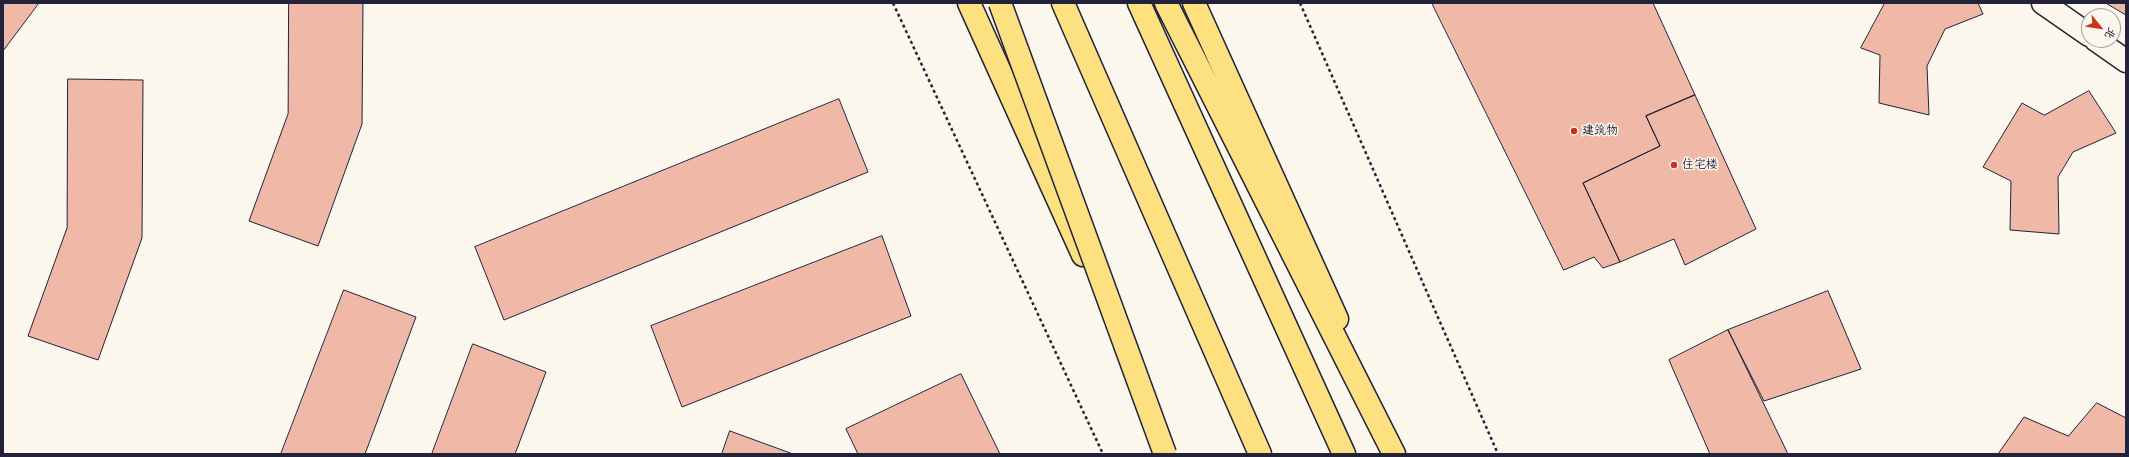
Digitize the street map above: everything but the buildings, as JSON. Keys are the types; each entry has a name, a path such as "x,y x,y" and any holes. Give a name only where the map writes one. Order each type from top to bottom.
{"main road":[{"path":"969,3 1172,454"},
{"path":"1000,3 1165,454"},
{"path":"1063,3 1260,454"},
{"path":"1139,3 1344,454"},
{"path":"1166,3 1396,454"},
{"path":"1194,3 1396,454"}],"street":[{"path":"2043,3 2081,29"},
{"path":"2107,48 2126,61"}],"path":[{"path":"893,3 1103,454"},
{"path":"1300,3 1498,454"}],"place":[{"name":"建筑物","path":"1574,131"},
{"name":"住宅楼","path":"1674,165"}]}
